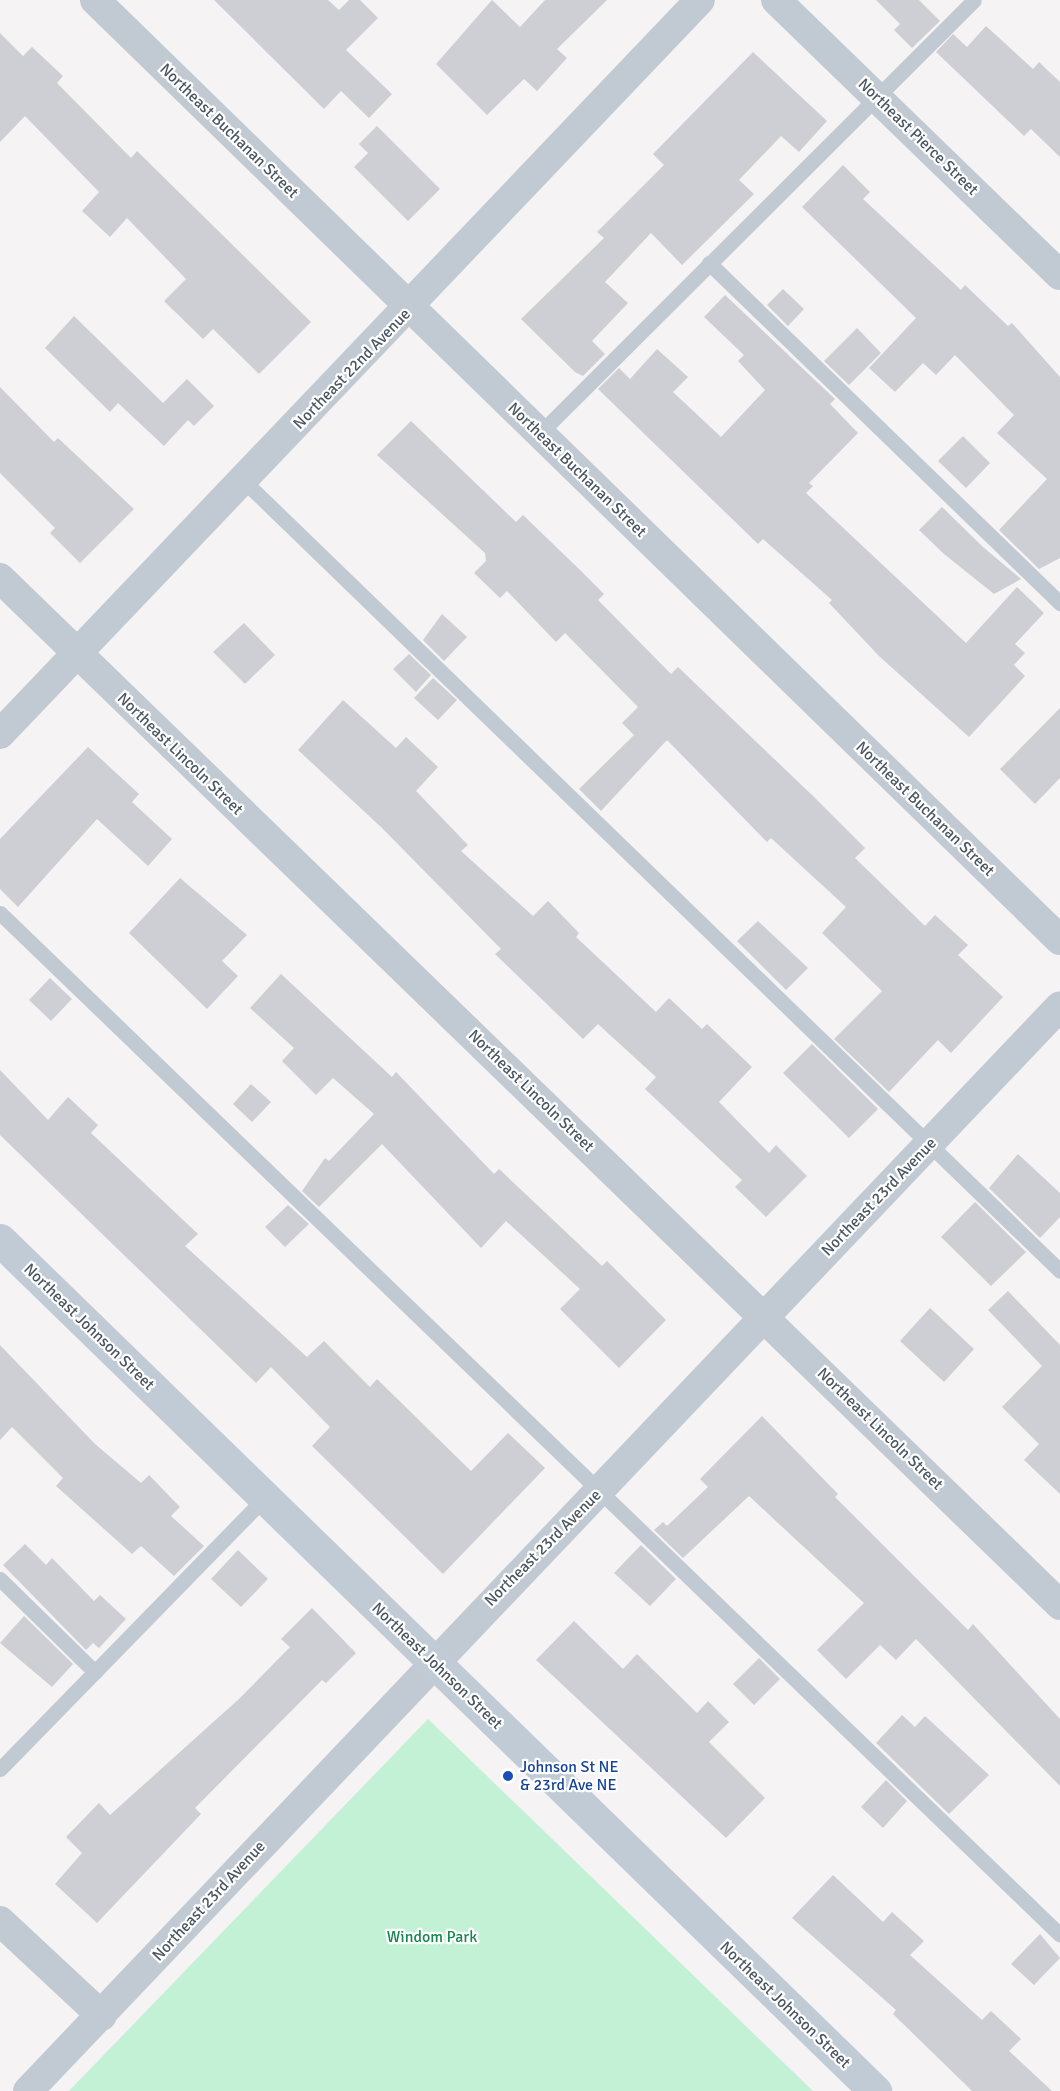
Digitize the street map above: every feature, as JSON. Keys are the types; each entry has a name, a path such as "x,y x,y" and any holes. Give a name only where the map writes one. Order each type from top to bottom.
{"main road":[{"name":"Northeast Johnson Street","path":"0,1240 874,2091"}],"street":[{"name":"Northeast Buchanan Street","path":"95,0 1060,940"},
{"name":"Northeast 22nd Avenue","path":"0,734 243,480 413,308 700,0"},
{"name":"Northeast Pierce Street","path":"776,0 1060,275"},
{"name":"Northeast Lincoln Street","path":"0,578 766,1316 1060,1605"},
{"name":"Northeast 23rd Avenue","path":"28,2091 102,2016 431,1661 603,1489 1060,1006"},
{"path":"0,1921 102,2016"}],"lane":[{"path":"539,434 709,263 878,99 974,0"},
{"path":"709,263 1060,603"},
{"path":"243,480 1060,1271"},
{"path":"0,913 603,1489 1060,1935"},
{"path":"0,1769 264,1498"},
{"path":"0,1579 95,1672"}],"green space":[{"name":"Windom Park","path":"428,1719 813,2091 69,2091"}],"building":[{"path":"214,0 328,0 339,10 349,0 360,0 378,18 346,50 392,94 369,118 341,91 324,109"},
{"path":"492,0 520,27 545,0 607,0 557,49 567,58 537,91 524,79 487,115 436,64"},
{"path":"876,0 919,0 940,21 912,48 894,30 900,24"},
{"path":"986,26 1033,69 1039,62 1060,82 1060,157 1031,129 1024,136 936,52 953,34 967,47"},
{"path":"0,33 23,56 32,47 63,76 57,83 131,158 137,151 311,322 259,374 213,329 203,339 164,301 186,279 127,218 110,237 82,211 99,192 25,116 0,142"},
{"path":"753,52 827,121 799,152 781,136 739,180 754,194 682,265 651,233 605,282 628,303 592,341 605,354 583,376 575,372 521,319 604,238 597,232 664,165 653,154"},
{"path":"377,126 440,189 408,221 354,167 368,153 359,144"},
{"path":"843,165 870,192 863,199 961,290 965,285 1008,326 1012,323 1060,377 1060,558 1039,569 999,530 1047,479 997,433 1014,415 955,355 936,375 923,363 895,392 869,368 916,318 802,207"},
{"path":"783,289 804,309 788,326 767,305"},
{"path":"725,295 835,399 830,404 858,433 809,483 813,486 806,493 966,643 1017,587 1044,613 1015,644 1025,653 1014,665 1025,676 969,737 879,656 829,603 832,600 763,539 758,544 598,389 619,368 630,379 657,349 688,377 673,392 721,437 765,390 738,361 744,355 704,317"},
{"path":"74,316 163,403 187,379 214,406 194,426 188,420 164,446 118,403 110,412 45,348"},
{"path":"857,328 881,353 849,385 824,361"},
{"path":"0,387 54,442 58,438 134,509 80,563 50,533 55,528 0,473"},
{"path":"411,421 516,522 523,515 604,594 598,600 671,674 678,667 813,796 865,848 855,858 925,926 935,915 968,945 958,955 1003,997 951,1053 938,1040 889,1092 834,1039 882,991 822,933 846,907 771,838 767,842 667,740 601,811 579,789 634,735 622,723 638,707 565,633 556,642 507,591 500,598 474,573 486,561 485,553 377,455"},
{"path":"963,436 990,463 966,488 938,461"},
{"path":"942,507 983,547 1021,579 994,594 944,554 919,530"},
{"path":"442,614 467,637 444,661 423,640"},
{"path":"244,623 275,655 245,684 213,652"},
{"path":"409,654 431,675 416,692 393,669"},
{"path":"433,678 457,700 438,720 414,698"},
{"path":"343,700 396,748 406,737 438,767 416,791 468,845 461,851 533,916 548,901 579,933 576,937 656,1012 669,998 702,1029 707,1024 752,1067 719,1102 769,1153 776,1145 807,1176 766,1217 735,1187 742,1180 645,1089 656,1077 598,1024 583,1039 495,954 501,949 382,828 298,750"},
{"path":"1060,708 1060,778 1035,804 1000,769"},
{"path":"88,747 139,794 132,802 172,839 148,866 97,819 18,907 0,889 0,839"},
{"path":"180,878 247,935 222,961 238,976 207,1009 129,933"},
{"path":"758,921 808,968 786,990 737,941"},
{"path":"281,974 392,1077 396,1072 494,1174 499,1169 602,1266 607,1261 666,1320 619,1368 560,1309 580,1289 506,1221 481,1248 382,1144 319,1207 302,1191 325,1158 329,1161 374,1114 333,1078 316,1095 282,1061 294,1048 250,1008"},
{"path":"50,978 72,999 51,1021 29,1000"},
{"path":"812,1044 878,1109 849,1138 783,1073"},
{"path":"0,1070 48,1120 68,1097 98,1125 91,1133 198,1234 185,1246 307,1357 324,1341 370,1387 377,1379 471,1471 508,1433 545,1468 443,1574 312,1446 330,1427 271,1367 256,1383 0,1135"},
{"path":"251,1084 271,1102 252,1122 233,1104"},
{"path":"1018,1154 1060,1193 1060,1217 1040,1238 989,1188"},
{"path":"975,1202 1026,1252 991,1286 941,1237"},
{"path":"288,1205 309,1224 285,1247 265,1227"},
{"path":"1008,1291 1060,1345 1060,1494 1024,1460 1039,1444 1002,1407 1042,1366 988,1310"},
{"path":"930,1308 974,1349 944,1382 900,1341"},
{"path":"0,1345 95,1444 141,1483 149,1475 180,1507 171,1516 204,1546 174,1576 141,1546 132,1554 56,1486 63,1478 12,1427 0,1440"},
{"path":"762,1416 838,1494 835,1497 968,1630 973,1624 1060,1719 1060,1786 916,1639 896,1660 880,1645 846,1679 817,1650 864,1603 749,1496 683,1558 654,1530 663,1522 667,1526 708,1487 700,1479"},
{"path":"25,1544 46,1565 52,1558 94,1601 100,1595 126,1619 99,1648 93,1643 86,1650 3,1565"},
{"path":"641,1545 676,1579 650,1606 614,1573"},
{"path":"238,1550 268,1579 241,1607 211,1579"},
{"path":"312,1608 356,1653 326,1683 322,1680 195,1808 201,1814 97,1923 55,1884 82,1853 66,1837 99,1803 110,1815 240,1698 290,1647 281,1639"},
{"path":"24,1616 73,1664 52,1687 0,1643"},
{"path":"574,1621 623,1669 637,1654 697,1713 708,1701 729,1722 709,1742 765,1798 726,1838 536,1660"},
{"path":"759,1658 780,1679 754,1705 733,1684"},
{"path":"902,1715 915,1727 925,1716 989,1775 949,1814 876,1743"},
{"path":"886,1780 907,1801 883,1828 861,1807"},
{"path":"833,1875 883,1922 892,1912 924,1941 910,1955 982,2020 991,2011 1021,2039 1009,2051 1052,2091 972,2091 893,2014 896,2010 792,1918"},
{"path":"1040,1934 1060,1958 1034,1985 1011,1964"}],"place":[{"name":"Johnson St NE & 23rd Ave NE","path":"508,1776"}]}
